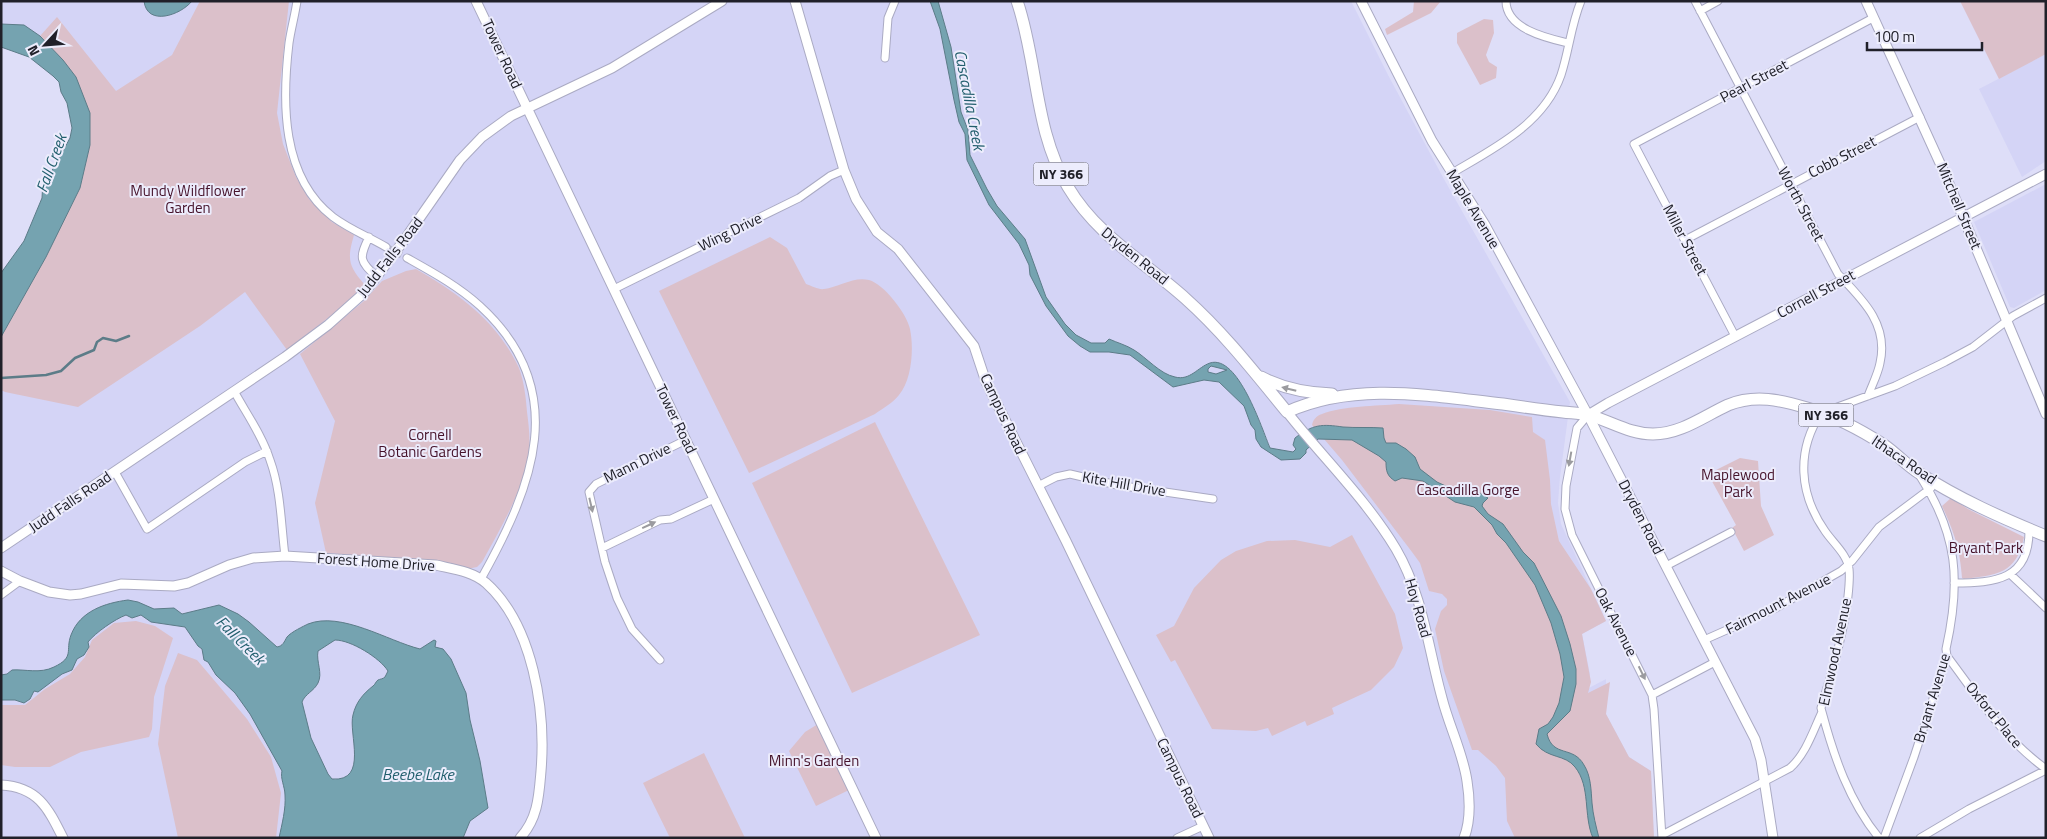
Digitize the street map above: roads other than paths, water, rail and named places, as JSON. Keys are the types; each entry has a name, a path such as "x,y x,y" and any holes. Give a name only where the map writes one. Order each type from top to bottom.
{"main road":[{"name":"Dryden Road","path":"1017,1 1031,54 1049,147 1068,187 1080,206 1109,238 1187,299 1230,343 1287,412 1313,403 1354,395"},
{"name":"Dryden Road","path":"1257,375 1282,387 1299,391 1354,395 1406,393 1588,415"},
{"name":"Ithaca Road","path":"1588,415 1630,432 1653,434 1677,430 1729,405 1750,399 1778,399 1821,413 1849,425 1884,445 1933,486 2046,536"}],"street":[{"path":"297,1 289,44 286,93 286,114 292,151 305,186 318,203 342,224 386,247"},
{"name":"Tower Road","path":"476,1 876,838"},
{"name":"Judd Falls Road","path":"1,548 234,391 328,325 365,292 469,150 496,126 527,108 612,68 722,1"},
{"name":"Campus Road","path":"795,1 844,170 856,199 874,228 898,249 972,343 986,382 1209,838"},
{"path":"885,58 888,18 895,1"},
{"name":"Maple Avenue","path":"1361,1 1420,118 1485,225 1588,415"},
{"path":"1506,1 1509,13 1518,24 1538,35 1568,43"},
{"path":"1452,173 1519,131 1542,108 1553,93 1560,75 1580,1"},
{"name":"Worth Street","path":"1695,1 1837,272 1860,296 1872,312 1882,338 1880,364 1868,396"},
{"path":"1700,10 1718,1"},
{"name":"Mitchell Street","path":"1866,1 1920,117 2046,414"},
{"name":"Pearl Street","path":"1634,144 1873,18"},
{"name":"Cobb Street","path":"1685,240 1920,117"},
{"name":"Miller Street","path":"1634,144 1735,336"},
{"name":"Wing Drive","path":"614,289 799,198 830,176 844,170"},
{"name":"Cornell Street","path":"1588,415 2046,174"},
{"path":"369,237 362,251 362,261 377,277"},
{"path":"407,258 460,290 480,306 498,325 518,353 532,393 536,419 535,443 527,478 509,524 481,579"},
{"path":"1848,565 1818,520 1808,500 1804,484 1805,451 1821,413 1894,386 1946,362 1973,347 2006,321 2046,298"},
{"path":"234,391 266,450 275,475 285,556"},
{"name":"Hoy Road","path":"1287,412 1382,526 1411,579 1420,607 1441,695 1465,769 1469,807 1464,838"},
{"name":"Dryden Road","path":"1588,415 1755,739 1761,760 1773,838"},
{"name":"Oak Avenue","path":"1588,415 1578,424 1575,435 1565,492 1567,519 1572,535 1652,695 1662,837"},
{"name":"Mann Drive","path":"660,660 632,629 610,580 589,492 596,484 686,440"},
{"path":"115,472 147,529 245,462 266,450"},
{"name":"Kite Hill Drive","path":"1038,486 1056,477 1070,474 1117,484 1213,499"},
{"name":"Fairmount Avenue","path":"1704,640 1774,609 1811,589 1848,565 1879,527 1933,486"},
{"name":"Bryant Avenue","path":"1884,838 1914,757 1947,656 1954,583 1951,542 1933,486"},
{"path":"602,548 660,520 671,519 714,499"},
{"path":"1954,583 1989,582 2010,574 2025,557 2029,542 2029,529"},
{"path":"1666,566 1731,532"},
{"name":"Forest Home Drive","path":"1,571 20,582 49,592 70,595 121,584 174,586 188,583 229,564 253,558 285,556 436,565 457,569 481,579 510,611 522,639 539,700 542,754 539,796 531,823 520,838"},
{"name":"Elmwood Avenue","path":"1662,837 1790,768 1798,760 1822,712 1821,708 1838,650 1846,612 1850,577 1848,565"},
{"path":"2010,574 2046,608"},
{"path":"1,595 20,582"},
{"name":"Oxford Place","path":"1947,656 2001,729 2019,748 2046,769"},
{"path":"1652,695 1715,662"},
{"path":"1822,712 1830,745 1839,768 1860,812 1879,838"},
{"path":"1920,838 1969,809 2046,769"},
{"path":"1,785 22,789 39,800 51,815 63,838"},
{"path":"1177,838 1203,826"}],"water":[{"path":"144,1 192,1 180,11 165,16 158,16 151,14 146,9"},
{"path":"930,1 938,1 951,47 961,112 968,130 970,155 997,206 1025,239 1046,297 1065,324 1076,335 1091,343 1105,343 1109,339 1125,345 1139,353 1164,373 1180,378 1190,375 1210,363 1220,363 1230,370 1248,395 1270,448 1293,452 1296,449 1293,445 1295,438 1307,430 1318,426 1383,428 1386,443 1396,443 1406,449 1415,457 1420,469 1437,482 1461,493 1475,490 1488,498 1482,506 1488,514 1503,524 1523,552 1534,563 1561,616 1576,669 1576,684 1570,711 1547,734 1554,746 1574,755 1586,769 1599,838 1593,838 1588,820 1583,783 1575,767 1566,760 1546,752 1536,744 1539,729 1548,724 1559,703 1564,677 1560,654 1551,623 1535,585 1492,525 1474,507 1455,502 1423,481 1402,478 1395,481 1387,473 1386,462 1352,440 1318,439 1306,450 1306,453 1300,459 1281,460 1261,447 1256,439 1255,430 1251,425 1244,406 1219,382 1204,380 1173,387 1130,355 1090,352 1068,336 1046,306 1030,275 1029,265 1019,244 989,205 967,160 965,134 959,122 940,29","holes":["1211,366 1227,370 1216,374 1208,372"]},
{"path":"1,24 24,25 40,36 76,77 90,113 90,145 80,188 46,257 1,337 1,273 24,241 42,198 43,180 50,174 70,138 72,128 67,103 61,92 59,82 29,57 1,47"},
{"name":"Beebe Lake","path":"128,600 154,609 174,608 182,614 219,605 238,614 277,647 282,645 294,631 308,624 321,621 350,624 420,649 434,640 436,641 435,647 443,649 451,659 466,693 488,808 470,821 463,838 279,838 284,816 285,800 282,771 250,714 235,693 216,675 208,662 204,660 202,649 185,627 151,622 141,615 132,618 126,615 100,631 88,642 89,647 84,655 77,659 72,670 62,674 38,692 34,691 30,699 24,703 15,700 1,700 1,675 7,674 12,670 33,671 49,669 61,663 67,657 71,635 80,620 102,606","holes":["335,640 357,646 379,661 388,671 385,677 377,681 363,695 354,710 352,723 354,765 350,773 343,778 332,779 311,738 302,702 318,683 320,671 318,651"]}],"waterway":[{"path":"1,378 46,375 61,371 75,358 94,350 97,342 103,338 116,341 129,336"}],"tunnel":[{"path":"386,247 407,258"}],"water label":[{"name":"Cascadilla Creek","path":"970,100"},
{"name":"Fall Creek","path":"51,163"},
{"name":"Fall Creek","path":"241,640"}],"park label":[{"name":"Mundy Wildflower Garden","path":"188,200"},
{"name":"Cornell Botanic Gardens","path":"430,444"},
{"name":"Maplewood Park","path":"1738,484"},
{"name":"Cascadilla Gorge","path":"1468,490"},
{"name":"Bryant Park","path":"1986,548"},
{"name":"Minn's Garden","path":"814,761"}]}
